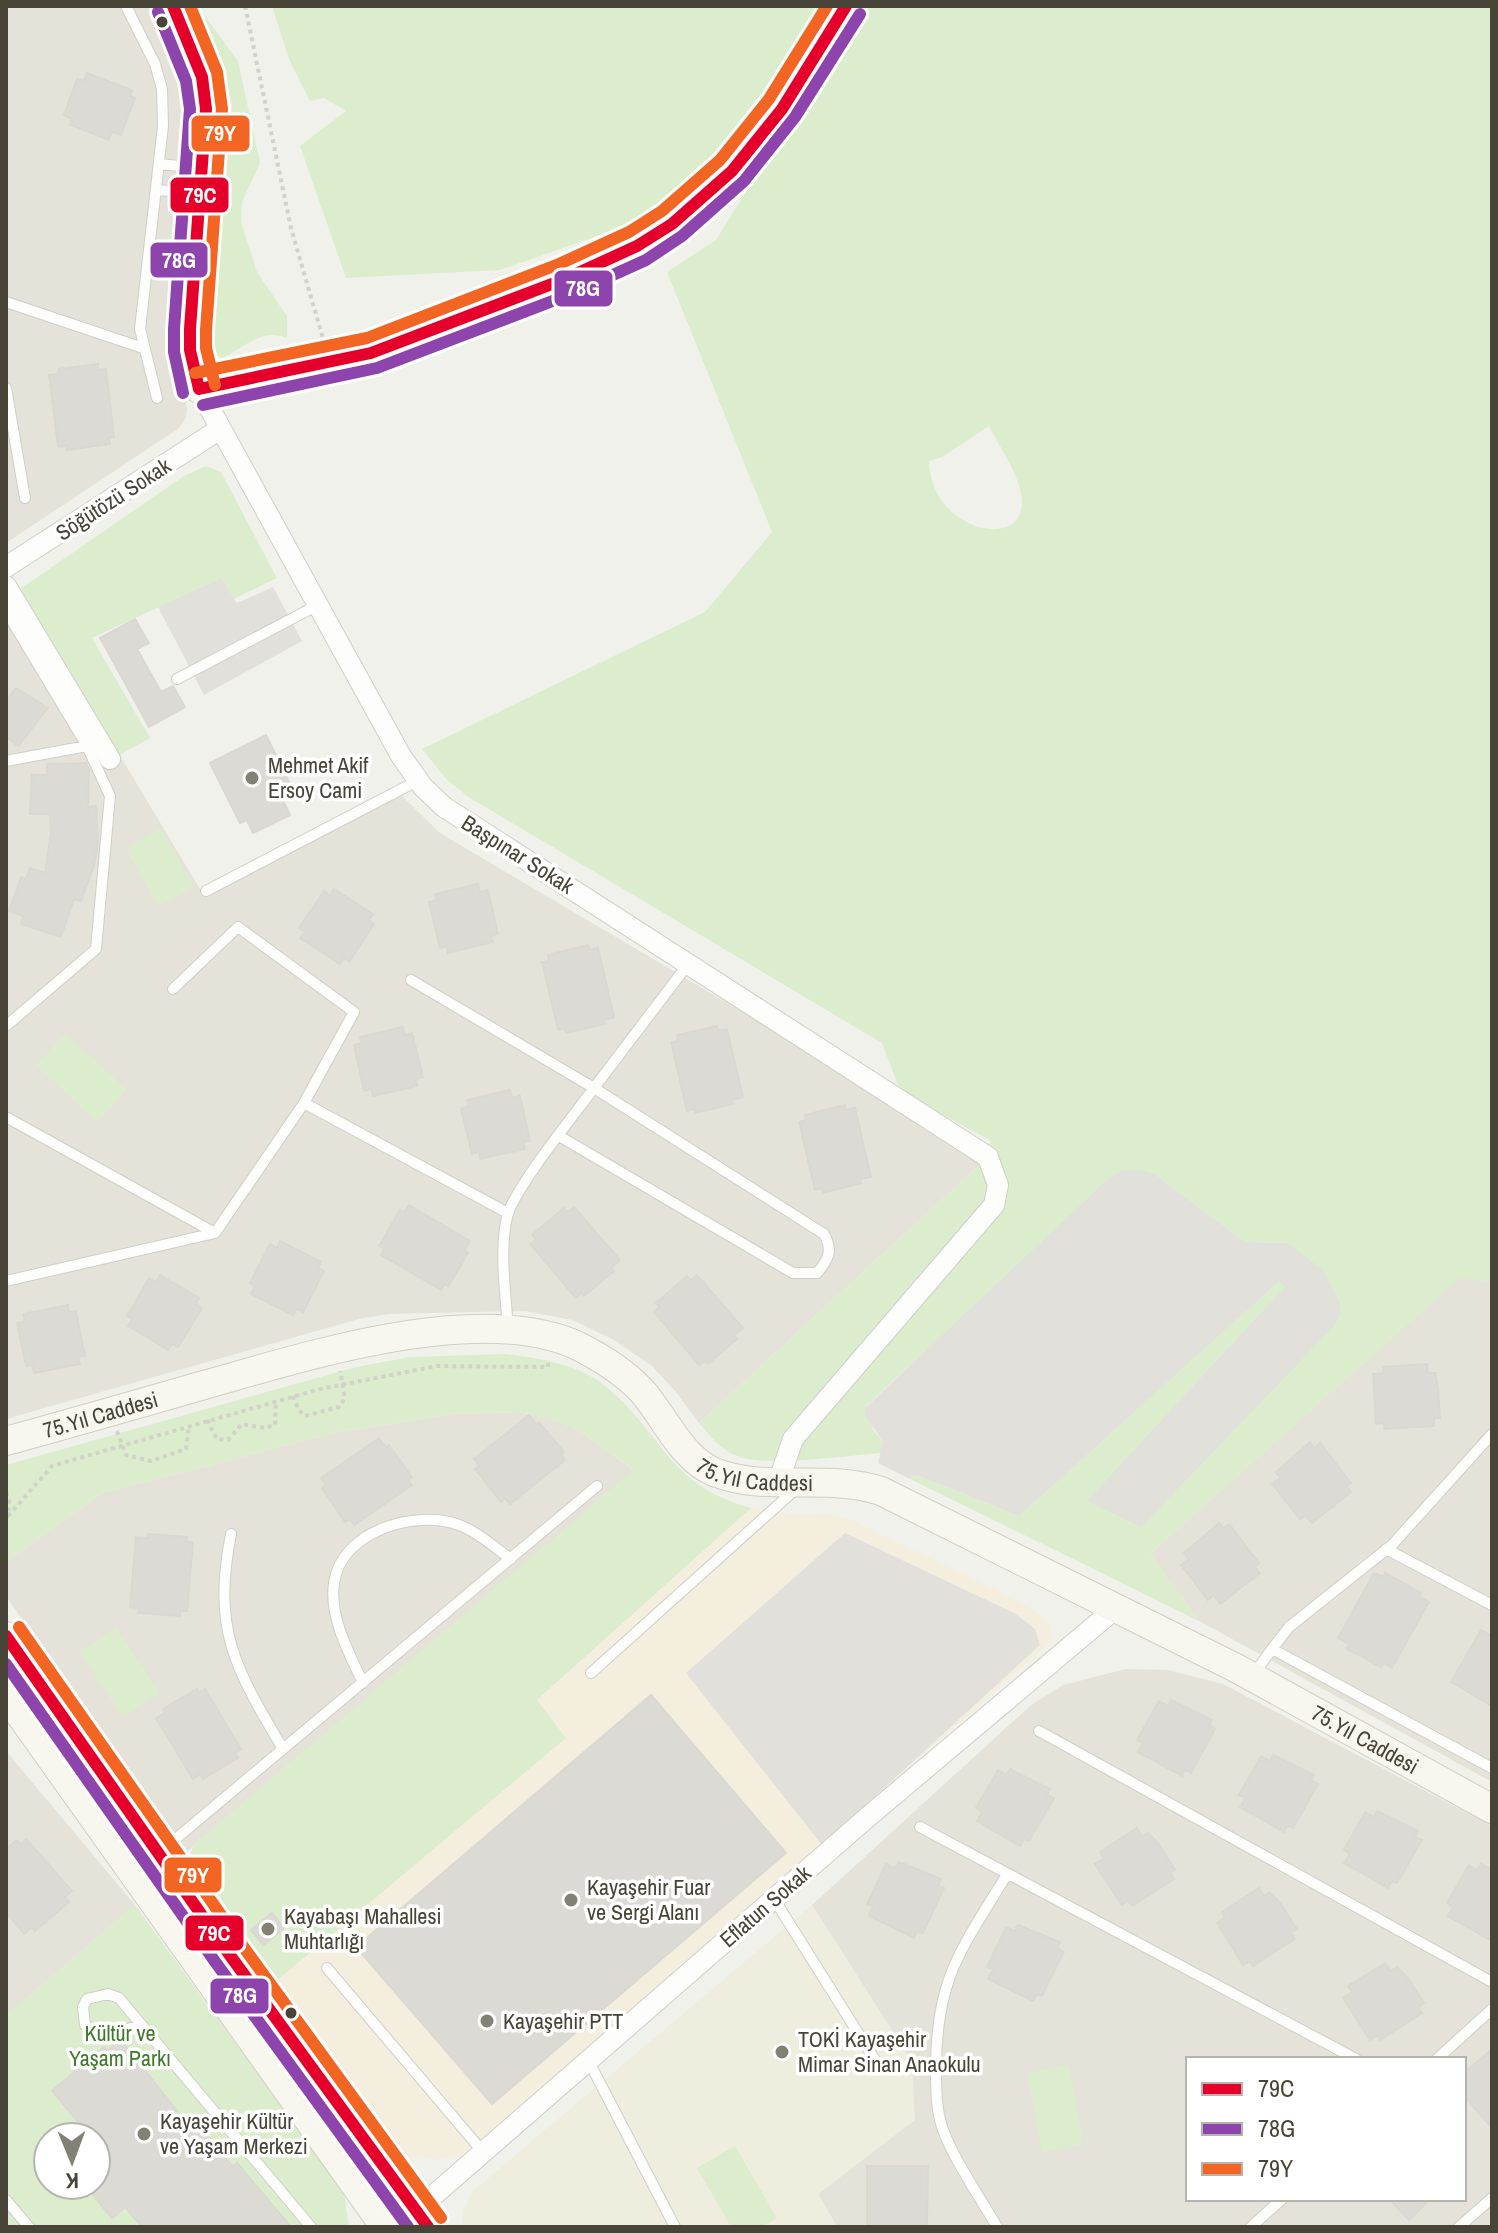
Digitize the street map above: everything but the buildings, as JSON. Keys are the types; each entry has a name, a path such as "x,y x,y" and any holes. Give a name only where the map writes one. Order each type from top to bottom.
{"street":[{"name":"Başpınar Sokak","path":"173,6 202,77 206,109 190,329 190,350 199,389 316,606 419,780 444,807 988,1157 998,1185 994,1205 793,1439 791,1482"},
{"path":"199,389 241,377 330,364 372,352 582,272 638,245 707,196 761,138 802,81 846,6"},
{"name":"Söğütözü Sokak","path":"6,567 220,429"},
{"path":"6,586 110,759"},
{"name":"75.Yıl Caddesi","path":"6,1441 334,1349 408,1336 508,1332 551,1337 580,1348 619,1371 641,1390 682,1445 703,1465 750,1481 856,1483 881,1491 1252,1677 1492,1809"},
{"name":"Eflatun Sokak","path":"423,2218 483,2152 1116,1608"},
{"path":"6,1636 423,2218"},
{"path":"6,1695 385,2227"}],"lane":[{"path":"126,6 155,64 162,89 163,126 140,329 157,398"},
{"path":"159,164 201,168"},
{"path":"156,190 198,193"},
{"path":"6,302 143,348"},
{"path":"6,388 25,498"},
{"path":"177,679 316,606"},
{"path":"6,611 87,746 110,796 96,949 6,1026"},
{"path":"6,761 87,746"},
{"path":"206,891 419,780"},
{"path":"6,1281 215,1233 304,1103 354,1012 238,927 173,989"},
{"path":"508,1332 503,1235 508,1213 559,1136 689,963"},
{"path":"411,980 594,1088 824,1234 830,1245 828,1260 817,1273 793,1273 559,1136"},
{"path":"304,1103 508,1213"},
{"path":"6,1117 215,1233"},
{"path":"1252,1677 1289,1627 1386,1549 1492,1434"},
{"path":"591,1673 791,1482"},
{"path":"159,1853 597,1486"},
{"path":"363,1683 339,1626 334,1594 338,1564 352,1546 404,1522 430,1519 458,1525 511,1559"},
{"path":"231,1534 222,1586 225,1628 237,1666 283,1749"},
{"path":"1386,1549 1492,1605"},
{"path":"1272,1649 1492,1768"},
{"path":"1039,1731 1492,1982"},
{"path":"920,1827 1006,1876 1352,2057"},
{"path":"997,2227 945,2135 936,2103 936,2029 941,1996 952,1966 1006,1876"},
{"path":"774,1899 875,2060"},
{"path":"327,1968 483,2152"},
{"path":"140,2025 110,2035 97,2034 85,2025 83,2007 87,1999 108,1994 119,1998 311,2227"},
{"path":"1439,2057 1492,2009"},
{"path":"588,2060 675,2227"},
{"path":"1459,2227 1492,2198"},
{"path":"6,2200 29,2227"},
{"path":"1251,2227 1280,2201"}],"path":[{"path":"245,6 291,228 330,364"},
{"path":"7,1518 52,1466 343,1383 437,1366 548,1367 551,1337"},
{"path":"293,1396 301,1413 311,1416 343,1403 343,1383 334,1349"},
{"path":"207,1420 217,1439 228,1440 242,1424 264,1428 275,1425 276,1401"},
{"path":"112,1411 126,1455 141,1461 174,1456 186,1449 189,1426"},
{"path":"6,1492 10,1504 7,1518"}],"shaded area":[{"path":"6,6 155,6 189,93 174,354 187,408 186,418 178,429 6,543"},
{"path":"221,578 237,603 273,587 302,641 204,695 158,607"},
{"path":"20,589 203,894 393,787 440,833 988,1157 699,1423 652,1366 614,1340 572,1320 525,1311 389,1314 359,1319 6,1419 6,592"},
{"path":"1121,1171 1153,1173 1245,1242 1287,1243 1323,1270 1340,1303 1340,1316 1334,1326 1141,1527 1087,1501 1285,1287 1279,1281 1019,1516 922,1477 913,1475 910,1479 878,1463 883,1441 865,1416 867,1406 1107,1180"},
{"path":"1460,1277 1492,1282 1492,1782 1199,1621 1150,1554"},
{"path":"519,1412 559,1421 584,1434 635,1471 183,1855 6,1596 6,1562 102,1493 338,1432 455,1414"},
{"path":"751,1508 805,1515 827,1513 853,1520 1026,1605 1050,1623 1053,1640 492,2134 458,2156 434,2160 396,2152 274,1983 565,1738 537,1701"},
{"path":"845,1533 1016,1614 1035,1629 1040,1645 822,1845 686,1673"},
{"path":"1126,1669 1168,1670 1223,1684 1492,1826 1492,2222 1487,2227 837,2227 818,2194 914,2120 912,2062 812,1905 1031,1705 1063,1685"},
{"path":"6,1751 135,1905 6,2016"},
{"path":"812,1905 912,2062 915,2120 818,2194 837,2227 462,2227 463,2210 474,2190"}],"green space":[{"path":"272,6 824,6 804,43 730,152 657,215 500,270 346,278 300,146 346,111 324,98 310,101 289,59"},
{"path":"861,6 1492,6 1492,1282 1460,1278 1150,1554 1199,1621 910,1479 913,1475 922,1477 1019,1516 1279,1280 1334,1326 1287,1243 1245,1242 1153,1173 1121,1171 867,1405 873,1430 883,1441 883,1453 768,1461 731,1453 699,1423 988,1157 991,1141 911,1097 898,1085 882,1043 470,798 447,780 422,749 705,612 772,532 667,272 716,240","holes":["989,426 1012,468 1021,494 1020,513 1012,524 997,529 962,520 946,506 934,486 929,461 942,457"]},
{"path":"199,8 238,61 260,163 242,202 241,222 257,272 287,316 287,338 278,335 261,337 222,358 217,355 213,342 212,305 232,104"},
{"path":"206,466 221,472 277,578 234,599 221,578 92,638 150,738 120,755 20,589 184,476"},
{"path":"161,828 193,887 158,906 126,848"},
{"path":"65,1034 127,1090 97,1122 36,1065"},
{"path":"505,1354 557,1363 593,1378 624,1403 668,1456 700,1486 751,1508 537,1700 566,1738 274,1983 194,1866 191,1851 196,1843 634,1470 584,1434 559,1421 519,1412 455,1414 338,1432 102,1493 6,1562 6,1465 356,1367 410,1357"},
{"path":"116,1628 160,1693 123,1717 80,1652"},
{"name":"Kültür ve Yaşam Parkı","path":"135,1905 344,2193 349,2227 6,2227 6,2016"},
{"path":"1069,2065 1083,2144 1042,2152 1027,2073"},
{"path":"735,2146 777,2218 761,2227 731,2227 697,2168"}],"transit line":[{"name":"79C","path":"173,6 202,77 206,109 190,329 190,350 199,389"},
{"name":"79Y","path":"190,6 217,72 222,109 206,330 206,348 215,385"},
{"name":"79Y","path":"195,373 367,338 559,264 629,232 662,211 720,160 769,99 827,6"},
{"name":"79C","path":"199,389 371,353 565,279 637,246 672,224 732,171 782,109 846,6"},
{"name":"78G","path":"158,12 186,81 190,109 174,329 174,352 183,393"},
{"name":"78G","path":"203,405 377,368 571,294 646,260 682,236 744,181 795,117 860,14"},
{"name":"79Y","path":"19,1627 242,1945 441,2218"},
{"name":"79C","path":"6,1636 229,1954 428,2227"},
{"name":"78G","path":"6,1664 216,1963 408,2227"}],"place":[{"name":"Mehmet Akif Ersoy Cami","path":"252,778"},
{"name":"Kayaşehir Fuar ve Sergi Alanı","path":"571,1900"},
{"name":"Kayabaşı Mahallesi Muhtarlığı","path":"268,1929"},
{"name":"Kayaşehir PTT","path":"487,2021"},
{"name":"TOKİ Kayaşehir Mimar Sinan Anaokulu","path":"782,2052"},
{"name":"Kayaşehir Kültür ve Yaşam Merkezi","path":"144,2134"}]}
